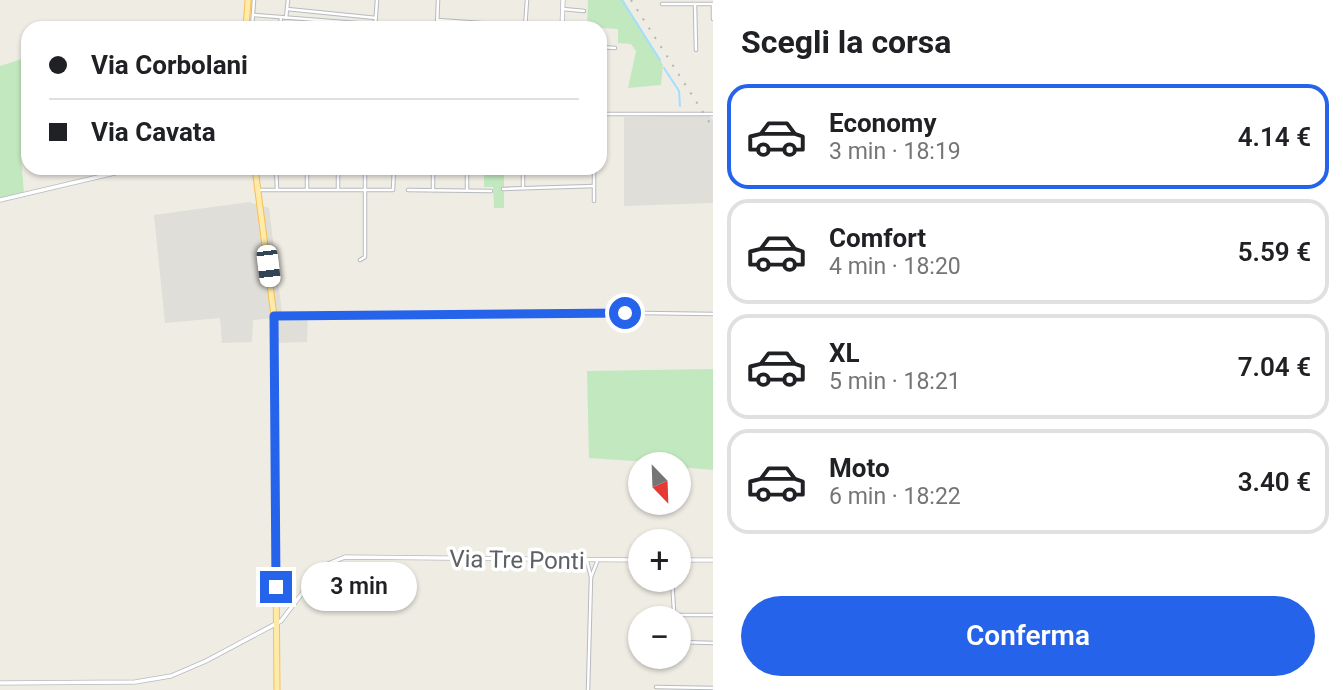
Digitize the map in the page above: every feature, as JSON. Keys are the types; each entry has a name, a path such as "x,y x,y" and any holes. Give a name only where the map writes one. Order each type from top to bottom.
{"main road":[{"path":"246,21 248,0"},
{"path":"256,175 274,316 277,690"}],"street":[{"path":"253,21 254,0"},
{"path":"286,18 288,0"},
{"path":"376,21 377,0"},
{"path":"438,0 437,20 450,21"},
{"path":"525,21 527,0"},
{"path":"562,21 563,0"},
{"path":"695,4 696,50"},
{"path":"662,5 713,4 713,19"},
{"path":"287,9 376,18"},
{"path":"563,9 584,11"},
{"path":"253,15 328,21"},
{"path":"281,17 281,21"},
{"path":"607,47 615,48"},
{"path":"607,114 713,114"},
{"path":"0,200 106,175"},
{"path":"276,175 277,190"},
{"path":"307,175 307,190"},
{"path":"338,175 338,190"},
{"path":"360,260 365,257 365,175"},
{"path":"258,190 393,190 394,175"},
{"path":"433,175 433,190"},
{"path":"467,175 467,190"},
{"path":"523,175 523,186"},
{"path":"594,175 594,201"},
{"path":"503,189 523,186 594,186"},
{"path":"408,190 491,191"},
{"path":"274,316 572,312 713,314"},
{"name":"Via Tre Ponti","path":"0,683 151,681 206,661 258,632 277,626 323,566 345,557 628,561"},
{"path":"691,560 713,560"},
{"path":"587,561 591,577 587,690"},
{"path":"591,577 597,562"},
{"path":"673,592 674,611 678,615 713,615"},
{"path":"277,614 291,609"},
{"path":"691,642 713,643"},
{"path":"656,687 713,688"}],"shaded area":[{"path":"709,115 713,121 713,203 624,206 624,117"},
{"path":"249,202 269,208 282,313 308,312 307,342 275,343 274,318 253,320 252,342 222,343 220,318 165,323 154,215"}],"green space":[{"path":"588,0 623,0 663,65 661,85 628,88 636,51 631,44 618,43 618,29 607,28 607,21 587,21"},
{"path":"21,59 21,175 24,194 0,199 0,66"},
{"path":"484,175 504,175 504,208 494,208 493,187 484,187"},
{"path":"713,369 713,470 691,468 691,452 628,452 628,461 589,458 587,371"}],"waterway":[{"path":"622,0 660,60"},
{"path":"664,68 679,91 680,106"}],"railway":[{"path":"631,0 713,128"}],"route":[{"path":"276,587 274,316 625,313"}]}
